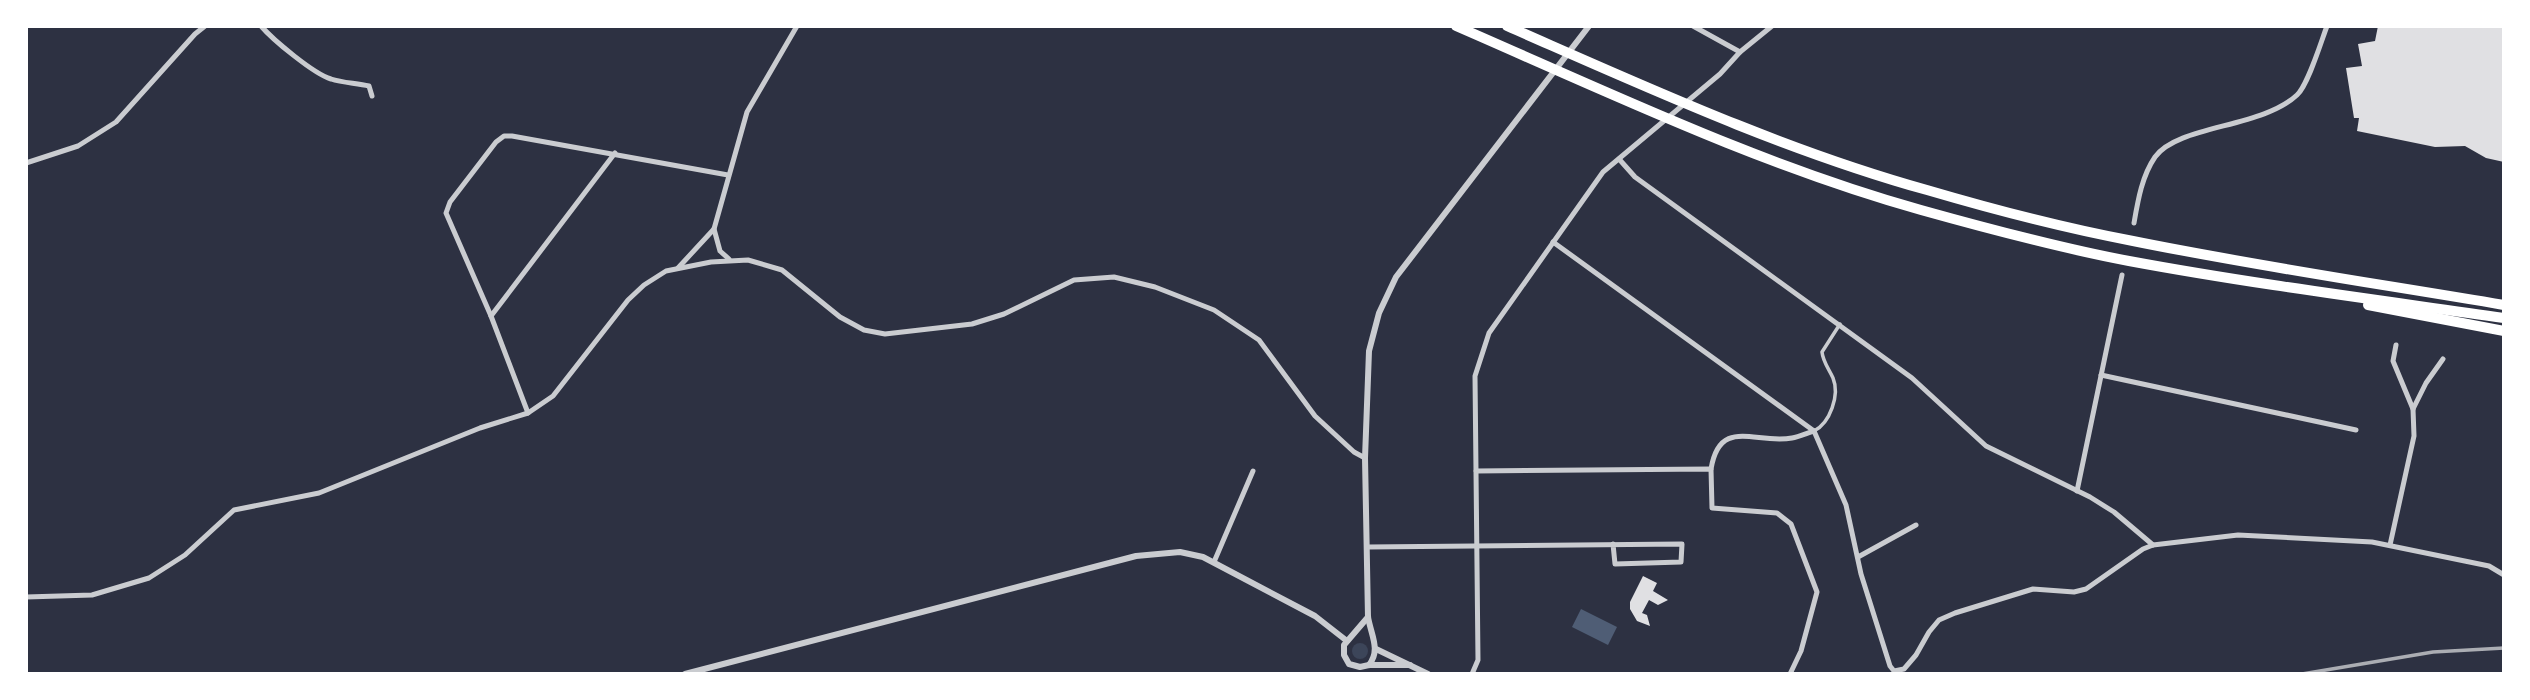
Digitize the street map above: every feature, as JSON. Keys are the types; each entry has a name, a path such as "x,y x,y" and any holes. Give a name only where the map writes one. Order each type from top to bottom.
{"highway":[{"path":"1456,26 1646,109 1793,168 1905,205 2031,240 2113,258 2248,281 2504,331"},
{"path":"1507,26 1654,90 1801,149 1924,190 2132,241 2504,304"},
{"path":"2248,281 2504,318"}],"street":[{"path":"26,163 78,146 116,121 205,26"},
{"path":"261,26 268,35 313,70 332,80 369,86 372,96"},
{"path":"678,268 714,229 747,112 797,26"},
{"path":"1369,665 1374,659 1376,649 1368,618 1365,458 1369,351 1379,313 1396,277 1589,26"},
{"path":"1693,26 1740,52"},
{"path":"1472,674 1478,660 1475,376 1489,333 1603,172 1720,74 1740,52 1772,26"},
{"path":"2134,223 2143,183 2157,154 2171,144 2267,113 2299,94 2327,26"},
{"path":"528,413 491,316 447,220 446,210 496,142 504,136 615,153 728,175"},
{"path":"491,316 615,153"},
{"path":"1619,159 1635,177 1913,378 1986,446 2114,512 2153,545"},
{"path":"714,229 720,251 730,260"},
{"path":"1553,242 1814,431 1846,505 1864,583 1890,666 1894,671 1899,671 1916,655 1928,632 1939,620 2033,589 2074,592 2086,589 2143,549 2153,545 2238,535 2390,544 2489,566 2504,575"},
{"path":"26,597 92,595 149,578 185,555 234,510 319,493 480,428 528,413 553,396 628,300 650,281 678,268 730,260 759,262 782,270 840,317 864,331 885,334 972,324 1004,314 1074,280 1114,277 1155,287 1214,310 1258,340 1315,416 1354,452 1365,458"},
{"path":"2077,491 2122,275"},
{"path":"1790,674 1801,652 1817,592 1791,524 1777,513 1712,509 1711,469 1713,456 1721,442 1732,436 1791,439 1823,425 1835,394 1833,378 1822,352 1840,324"},
{"path":"2390,544 2414,436 2413,409 2393,361 2396,345"},
{"path":"2413,409 2426,383 2443,359"},
{"path":"2101,376 2356,430"},
{"path":"1476,471 1711,469"},
{"path":"1214,562 1253,471"},
{"path":"1858,556 1916,525"},
{"path":"1368,547 1476,545 1614,544 1682,544 1681,562 1615,564 1614,544"},
{"path":"685,674 1136,556 1180,552 1214,562 1315,616 1347,641"},
{"path":"1352,674 1344,655 1347,641 1368,618"},
{"path":"1354,636 1364,635 1373,641"},
{"path":"1376,649 1428,674"},
{"path":"1349,664 1360,667 1410,665"}],"shaded area":[{"path":"1581,609 1617,627 1608,645 1572,627"},
{"path":"1357,643 1363,643 1368,651 1366,657 1357,659 1352,654 1352,648"}],"building":[{"path":"2378,26 2504,26 2504,162 2486,158 2465,146 2435,147 2357,131 2359,118 2354,118 2346,68 2362,66 2358,44 2375,41"},
{"path":"1643,576 1657,583 1653,591 1668,600 1658,605 1649,600 1642,613 1647,615 1650,626 1637,621 1630,609 1630,602"}],"railway":[{"path":"2302,674 2433,652 2504,648"}]}
